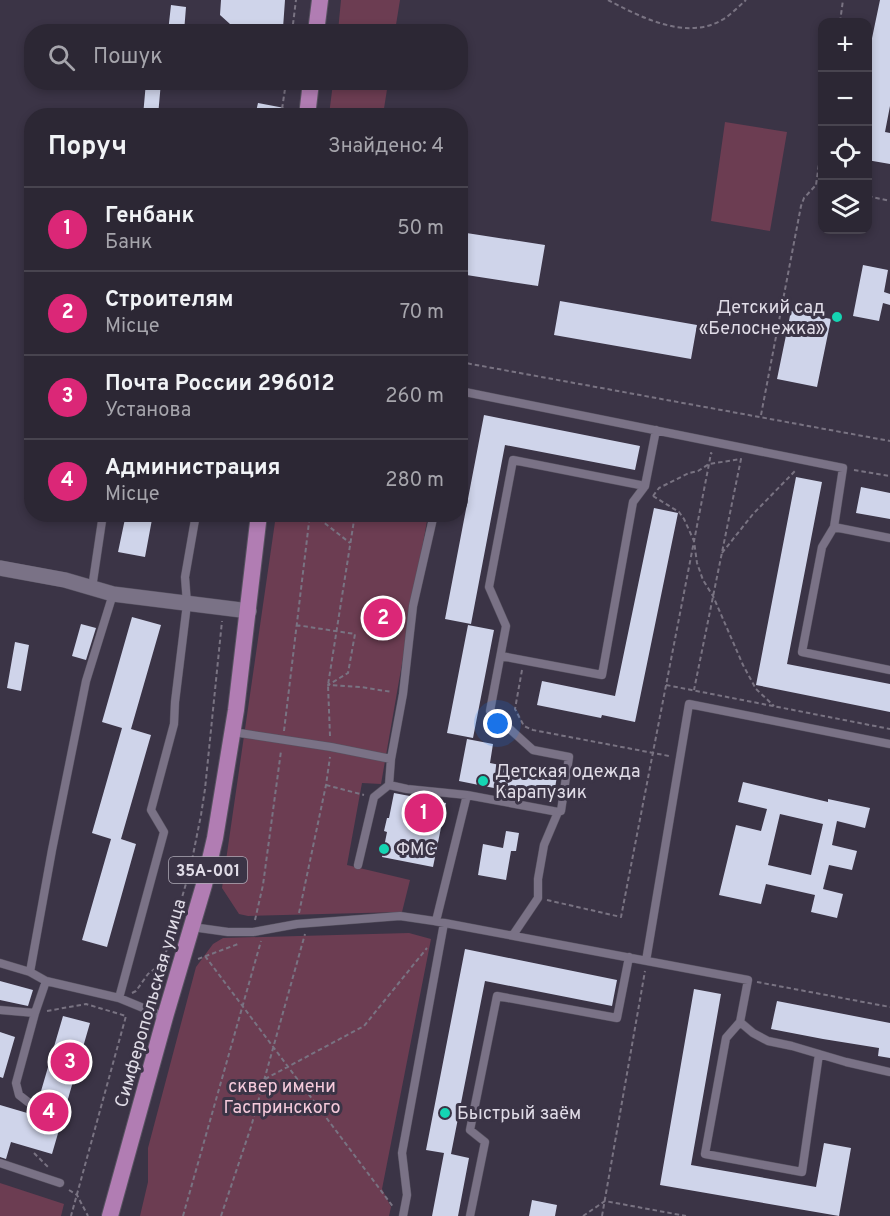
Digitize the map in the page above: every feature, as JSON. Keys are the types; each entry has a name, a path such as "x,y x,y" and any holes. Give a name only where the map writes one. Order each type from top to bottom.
{"highway":[{"path":"317,24 320,0"},
{"path":"308,108 310,90"},
{"name":"Симферопольская улица","path":"110,1216 204,885 215,838 233,732 258,522"}],"street":[{"path":"0,568 65,580 113,594 249,611"}],"lane":[{"path":"468,395 843,468 834,527 822,547 802,652 890,670"},
{"path":"501,656 602,675 633,502 645,486 656,430"},
{"path":"513,935 538,898 538,879 544,845 558,812 561,811 569,757 533,750 490,711 506,626 489,587 513,460 645,486"},
{"path":"92,588 102,522"},
{"path":"119,999 164,832 152,810 174,724 187,604 185,577 195,522"},
{"path":"358,865 374,797 389,785 413,606 432,522"},
{"path":"834,527 890,538"},
{"path":"30,972 52,850 87,681 113,594"},
{"path":"646,961 689,704 890,744"},
{"path":"233,732 391,759"},
{"path":"389,785 467,795 558,812"},
{"path":"402,1216 407,1195 402,1154 440,922 467,795"},
{"path":"192,927 228,932 253,932 297,924 400,916 748,980 740,1022 726,1038 705,1154 802,1172 819,1054"},
{"path":"470,1216 485,1142 470,1130 497,996 617,1018 629,957"},
{"path":"0,963 30,972 46,981 119,999 165,1017"},
{"path":"28,1102 19,1095 16,1083 46,981"},
{"path":"0,1010 35,1013"},
{"path":"740,1022 753,1033 768,1041 890,1072"},
{"path":"0,1163 60,1184"}],"path":[{"path":"293,24 296,0"},
{"path":"608,0 654,22 679,27 705,28 722,21 746,0"},
{"path":"841,18 843,0"},
{"path":"282,108 285,90"},
{"path":"760,417 801,206 804,198 816,185 818,171"},
{"path":"872,197 890,201"},
{"path":"468,363 890,441"},
{"path":"538,898 621,917 711,453 721,455"},
{"path":"731,457 741,459"},
{"path":"653,496 659,488 709,464 741,459"},
{"path":"694,690 741,459"},
{"path":"722,554 753,514 796,471 785,468"},
{"path":"843,468 890,476"},
{"path":"645,486 653,496 679,512 684,519 694,541 697,563 743,665 756,688 774,706"},
{"path":"253,932 263,885 310,522"},
{"path":"322,522 350,543"},
{"path":"297,924 326,785 331,747 328,685 354,522"},
{"path":"156,968 166,952 174,927 190,870 201,815 223,608"},
{"path":"296,625 355,634 348,673 328,685"},
{"path":"524,660 515,709 524,726 532,730 680,758"},
{"path":"328,685 361,687 403,694"},
{"path":"666,685 890,729"},
{"path":"326,785 374,797"},
{"path":"221,1216 251,1127 305,933"},
{"path":"183,1216 262,936"},
{"path":"265,1079 364,1026 432,942"},
{"path":"119,999 135,991 148,974 156,968 171,961 196,960 242,943"},
{"path":"206,956 402,1216"},
{"path":"602,1216 646,961"},
{"path":"748,980 890,1007"},
{"path":"35,1013 86,1004 126,1016 70,1216"},
{"path":"584,1216 604,1201 686,1216"}],"green space":[{"path":"341,0 400,0 396,24 339,24"},
{"path":"332,90 387,90 384,108 330,108"},
{"path":"725,122 787,132 770,231 711,221"},
{"path":"275,522 427,522 381,784 362,783 347,865 410,880 402,912 248,916 239,914 222,888"},
{"name":"сквер имени Гаспринского","path":"409,933 431,939 382,1189 391,1207 389,1216 140,1216 148,1182 148,1148 196,967 213,944 223,938"},
{"path":"0,1183 64,1204 61,1216 0,1216"}],"building":[{"path":"221,0 285,0 283,24 230,24 220,15"},
{"path":"880,0 890,0 890,106 885,132 890,133 890,164 872,161 872,38"},
{"path":"171,5 186,7 185,24 169,24"},
{"path":"145,90 160,90 159,108 144,108"},
{"path":"258,103 284,108 257,108"},
{"path":"468,233 545,245 538,286 468,275"},
{"path":"863,265 888,270 884,292 890,294 890,305 883,303 879,321 853,316"},
{"path":"560,301 697,325 691,359 554,335"},
{"path":"791,311 831,319 817,387 777,379"},
{"path":"484,415 640,446 635,470 505,445 471,624 445,619 464,522 468,522 468,499"},
{"path":"796,477 822,482 787,664 890,684 890,712 756,685"},
{"path":"861,487 890,493 890,519 856,513"},
{"path":"654,508 678,513 635,722 602,715 601,718 537,705 542,681 615,696"},
{"path":"124,522 152,522 145,557 118,552"},
{"path":"132,617 161,625 131,729 151,735 121,839 136,844 107,947 82,940 111,839 92,833 122,728 102,722"},
{"path":"81,624 96,628 86,660 72,656"},
{"path":"468,625 494,630 473,738 447,733"},
{"path":"15,642 29,645 21,691 7,688"},
{"path":"467,739 493,744 490,763 557,776 553,800 459,781"},
{"path":"743,782 828,802 828,799 870,808 865,828 837,821 832,845 857,851 852,870 829,865 823,889 843,894 837,918 811,912 815,895 766,884 761,904 719,895 736,825 761,831 767,809 738,802","holes":["780,814 823,824 811,875 768,865"]},
{"path":"394,793 446,803 433,867 382,857 387,832 384,831"},
{"path":"506,831 519,833 516,851 511,851 506,880 478,875 483,844 503,848"},
{"path":"465,949 617,980 612,1006 485,981 451,1154 469,1158 458,1216 432,1216 444,1153 426,1150"},
{"path":"0,981 33,990 28,1006 0,1000"},
{"path":"694,989 721,994 691,1165 816,1187 824,1143 851,1148 839,1216 660,1185"},
{"path":"777,1001 890,1023 890,1058 878,1056 879,1048 771,1029"},
{"path":"63,1016 90,1023 52,1154 11,1142 6,1159 0,1157 0,1105 34,1115"},
{"path":"0,1032 15,1037 3,1078 0,1077"},
{"path":"532,1200 557,1205 555,1216 529,1216"}],"place":[{"name":"Детский сад «Белоснежка»","path":"837,317"},
{"name":"Строителям","path":"383,618"},
{"name":"Детская одежда Карапузик","path":"483,781"},
{"name":"Генбанк","path":"424,813"},
{"name":"ФМС","path":"384,849"},
{"name":"Почта России 296012","path":"70,1062"},
{"name":"Администрация","path":"49,1112"},
{"name":"Быстрый заём","path":"445,1113"}]}
